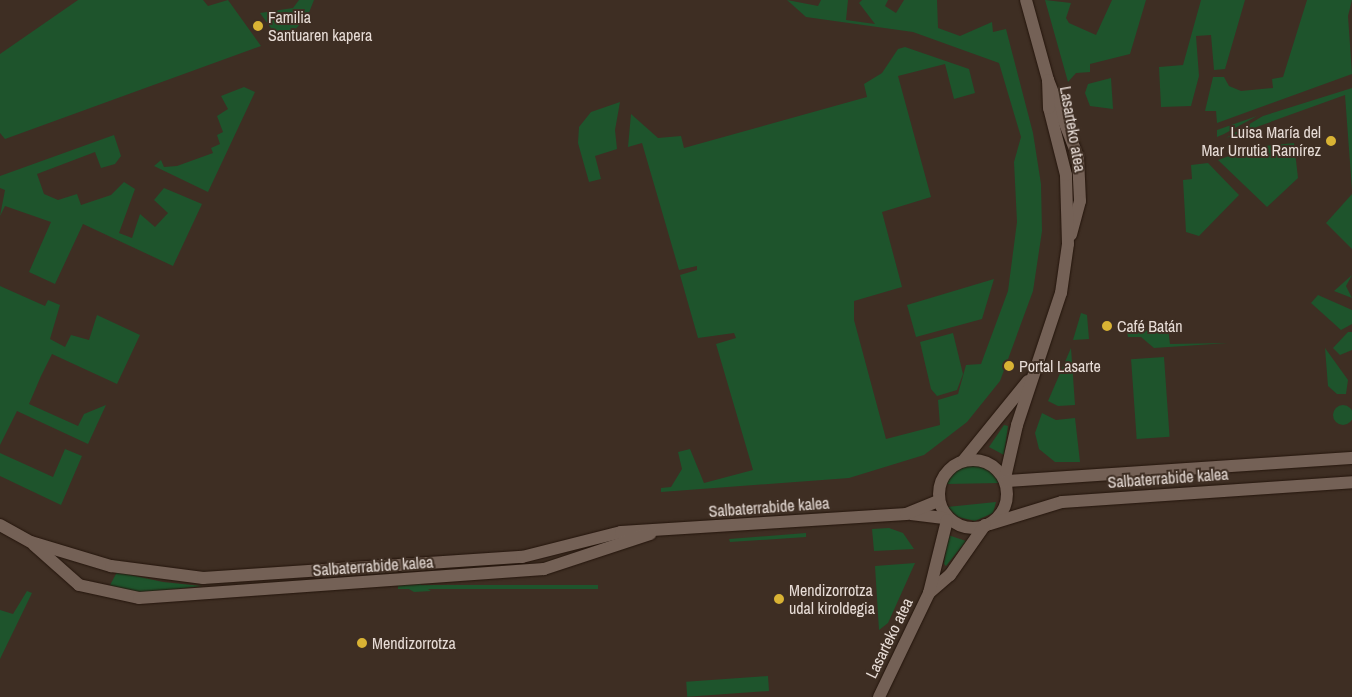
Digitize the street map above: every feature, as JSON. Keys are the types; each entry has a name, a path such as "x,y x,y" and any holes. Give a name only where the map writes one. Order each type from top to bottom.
{"street":[{"name":"Lasarteko atea","path":"1006,479 1033,376 1058,301 1068,244 1065,168 1049,108 1048,80 1026,0"},
{"name":"Lasarteko atea","path":"963,461 1033,376"},
{"name":"Salbaterrabide kalea","path":"1006,479 1352,458"},
{"path":"963,461 984,462 1006,479 1004,505 987,524 946,519 938,501 947,473 963,461"},
{"name":"Salbaterrabide kalea","path":"987,524 1062,502 1352,482"},
{"name":"Salbaterrabide kalea","path":"906,514 938,501"},
{"name":"Salbaterrabide kalea","path":"31,542 92,561 158,576 203,578 522,557 621,532 906,514 946,519"},
{"name":"Lasarteko atea","path":"879,697 929,592 946,519"},
{"name":"Lasarteko atea","path":"929,592 950,575 987,524"},
{"path":"0,525 31,542"},
{"name":"Salbaterrabide kalea","path":"31,542 79,586 139,598 544,569 663,530"}],"green space":[{"path":"78,0 203,0 208,6 228,0 261,46 5,139 0,133 0,54"},
{"path":"299,0 314,0 308,15 293,32 279,39 260,13 293,8"},
{"path":"787,0 818,6 821,0 848,0 846,20 875,24 859,3 862,0 888,0 885,6 896,13 904,0 937,0 938,28 960,36 992,22 993,32 1006,29 1033,133 1041,184 1042,231 1033,291 1000,381 967,422 924,455 849,478 661,492 661,488 671,487 682,469 678,452 690,449 704,483 753,470 716,344 736,338 734,333 698,338 680,275 697,270 697,266 679,270 642,143 628,147 631,114 658,138 681,136 684,148 867,97 864,84 882,73 898,49 905,47 969,69 975,93 954,99 945,64 898,76 931,197 882,212 902,287 854,301 854,320 886,439 940,425 938,400 958,394 966,365 981,364 1008,291 1017,222 1014,162 1021,137 999,63 913,32 806,17"},
{"path":"1045,0 1071,3 1066,18 1069,23 1096,35 1112,0 1146,0 1130,54 1090,64 1090,72 1076,73 1068,82"},
{"path":"1201,0 1245,0 1225,69 1214,70 1211,35 1196,36 1199,76 1191,106 1161,107 1159,67 1183,65"},
{"path":"1307,0 1352,0 1348,16 1352,74 1217,123 1216,111 1205,111 1213,77 1224,77 1229,86 1241,91 1273,88 1272,79 1283,77"},
{"path":"1111,78 1113,109 1090,106 1085,93 1088,84"},
{"path":"244,87 255,92 208,192 154,166 161,160 164,167 177,166 213,153 211,148 220,144 217,135 223,132 217,116 228,109 221,96"},
{"path":"1352,88 1352,190 1345,95 1226,138 1263,116"},
{"path":"620,102 615,130 617,149 595,156 601,179 589,182 578,143 579,127 591,112"},
{"path":"1257,116 1224,134 1217,137 1217,130"},
{"path":"114,135 121,156 115,164 101,168 95,152 37,174 44,194 58,200 77,194 81,205 111,195 124,182 135,189 119,233 132,238 140,214 155,227 168,213 154,200 164,188 202,204 173,266 83,224 55,284 29,272 51,222 5,206 0,216 5,190 0,188 0,176"},
{"path":"1294,143 1298,178 1267,207 1218,160 1254,147"},
{"path":"1208,163 1239,195 1199,236 1186,232 1183,180 1192,179 1191,165"},
{"path":"1352,194 1352,249 1326,223"},
{"path":"1352,275 1346,286 1352,298 1334,291"},
{"path":"994,279 982,319 916,337 907,305"},
{"path":"0,286 45,306 48,300 60,305 50,339 65,347 71,335 89,340 97,315 140,335 117,384 52,354 41,376 29,404 78,426 84,414 106,405 88,444 17,411 0,445"},
{"path":"1318,295 1352,310 1352,324 1341,330 1311,303"},
{"path":"1081,313 1087,315 1089,339 1073,340"},
{"path":"1168,329 1170,344 1228,343 1154,348 1141,337 1128,337 1127,332"},
{"path":"1348,332 1352,332 1352,350 1340,355 1333,348"},
{"path":"953,333 963,374 957,390 937,396 931,389 920,342"},
{"path":"1071,348 1075,405 1058,406 1048,401"},
{"path":"1325,348 1348,380 1346,394 1337,394 1328,386"},
{"path":"1164,357 1170,437 1137,439 1131,359"},
{"path":"1343,405 1350,408 1353,415 1350,422 1343,425 1336,422 1333,415 1336,408"},
{"path":"1042,413 1056,420 1075,418 1080,462 1055,462 1039,449 1035,433"},
{"path":"1004,425 1008,426 1004,455 989,447"},
{"path":"65,449 82,456 61,505 0,476 0,453 53,477"},
{"path":"971,464 991,470 999,483 946,484 953,471"},
{"path":"996,502 993,513 975,521 958,517 947,507"},
{"path":"889,528 903,533 914,549 874,551 872,529"},
{"path":"806,533 806,537 730,542 729,539"},
{"path":"948,535 966,541 946,566 944,564"},
{"path":"915,563 888,623 879,630 875,566"},
{"path":"117,572 163,582 202,586 142,593 108,589"},
{"path":"420,584 431,591 414,592 402,585"},
{"path":"398,585 598,585 598,589 398,589"},
{"path":"27,591 32,593 0,659 0,610 13,614"},
{"path":"768,676 769,691 687,697 686,682"}],"place":[{"name":"Familia Santuaren kapera","path":"258,26"},
{"name":"Luisa María del Mar Urrutia Ramírez","path":"1331,141"},
{"name":"Café Batán","path":"1107,326"},
{"name":"Portal Lasarte","path":"1009,366"},
{"name":"Mendizorrotza udal kiroldegia","path":"779,599"},
{"name":"Mendizorrotza","path":"362,643"}]}
